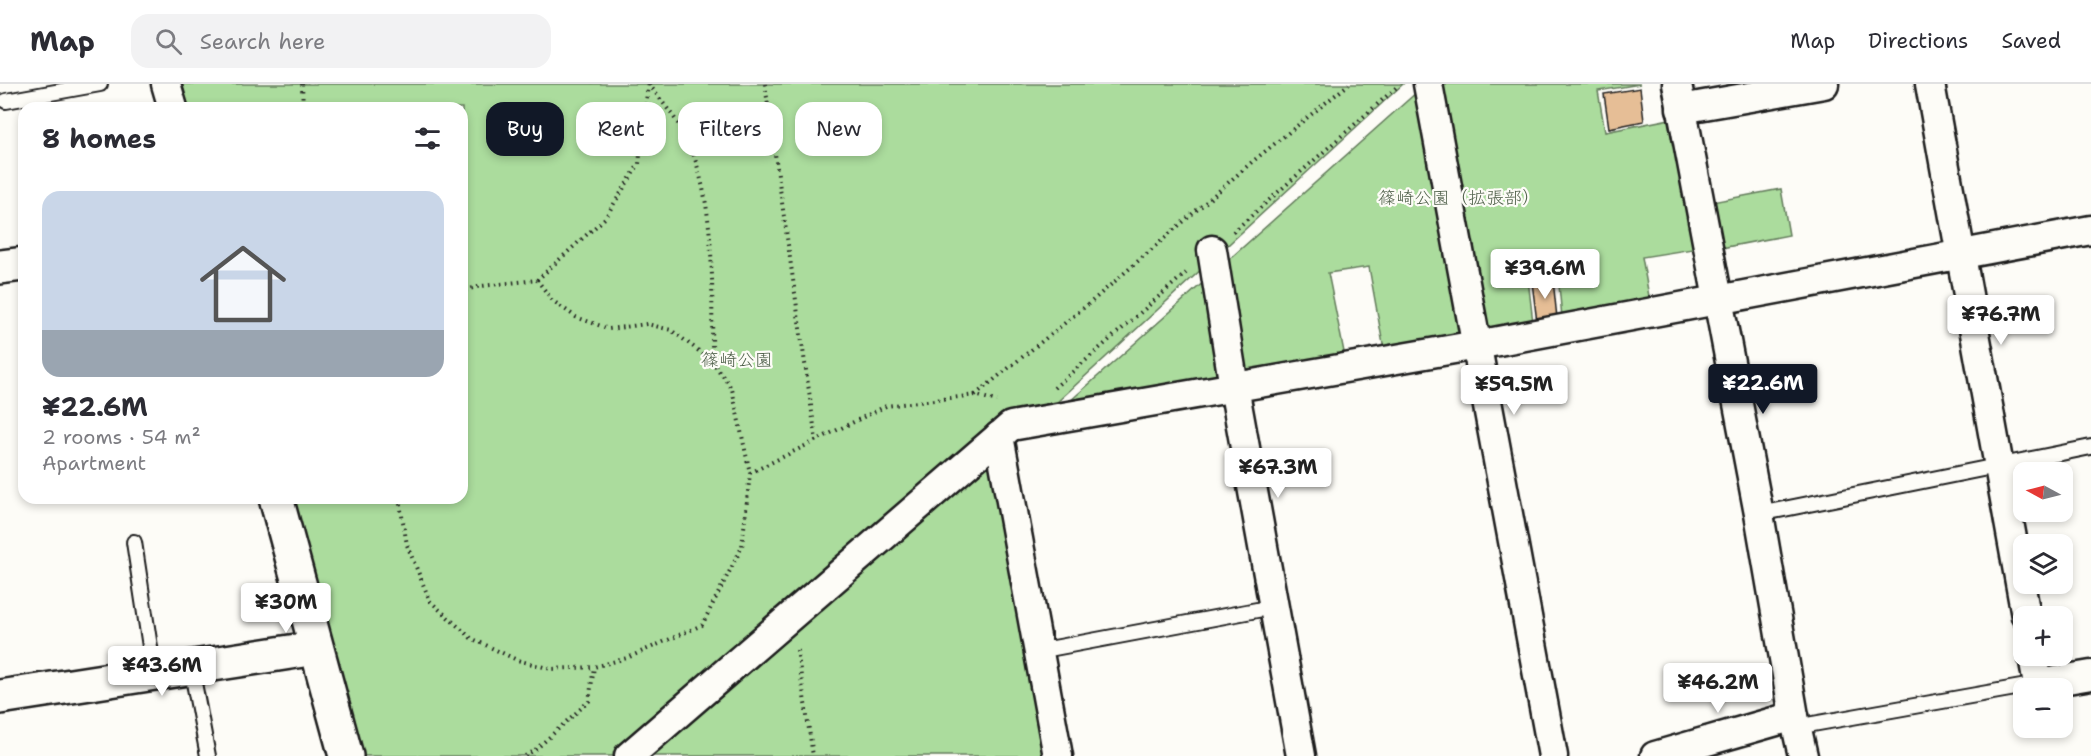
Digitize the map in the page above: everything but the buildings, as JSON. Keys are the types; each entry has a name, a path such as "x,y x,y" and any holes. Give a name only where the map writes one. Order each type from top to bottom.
{"street":[{"path":"166,84 171,102"},
{"path":"1428,84 1553,756"},
{"path":"1803,756 1679,96 1824,84"},
{"path":"1930,84 2024,606"},
{"path":"628,756 1011,426 1477,345 2091,230"},
{"path":"1212,250 1300,756"},
{"path":"0,267 18,265"},
{"path":"999,436 1059,756"},
{"path":"278,504 346,756"},
{"path":"0,697 316,648"},
{"path":"2073,678 2091,675"},
{"path":"1655,756 1795,722"}],"lane":[{"path":"6,101 100,84"},
{"path":"1759,514 2091,447"},
{"path":"134,542 154,673"},
{"path":"1038,651 1273,607"},
{"path":"191,667 208,756"},
{"path":"1795,722 2013,688"}],"path":[{"path":"302,84 303,102"},
{"path":"468,289 537,280 605,218 639,164 649,84"},
{"path":"649,84 686,137 702,183 711,250 712,361"},
{"path":"765,84 816,440"},
{"path":"975,395 1091,302 1252,162 1350,84"},
{"path":"400,504 406,545 430,601 471,638 517,660 551,669 594,667 627,658 702,625 742,547 750,473 732,389 712,361 671,330 647,324 609,329 576,317 553,301 537,280"},
{"path":"750,473 886,406 975,395 1008,404"},
{"path":"791,615 813,756"},
{"path":"525,756 534,751 589,701 594,667"}],"green space":[{"name":"篠崎公園","path":"181,84 1403,84 993,461 1048,756 359,756 293,504 468,504 468,102 186,102"},
{"name":"篠崎公園（拡張部）","path":"1426,84 1640,84 1598,91 1605,132 1675,118 1699,248 1642,257 1650,302 1562,317 1558,275 1528,279 1533,323 1384,350 1369,267 1328,273 1345,357 1060,410"},
{"path":"1781,189 1789,235 1721,248 1712,202"}]}
